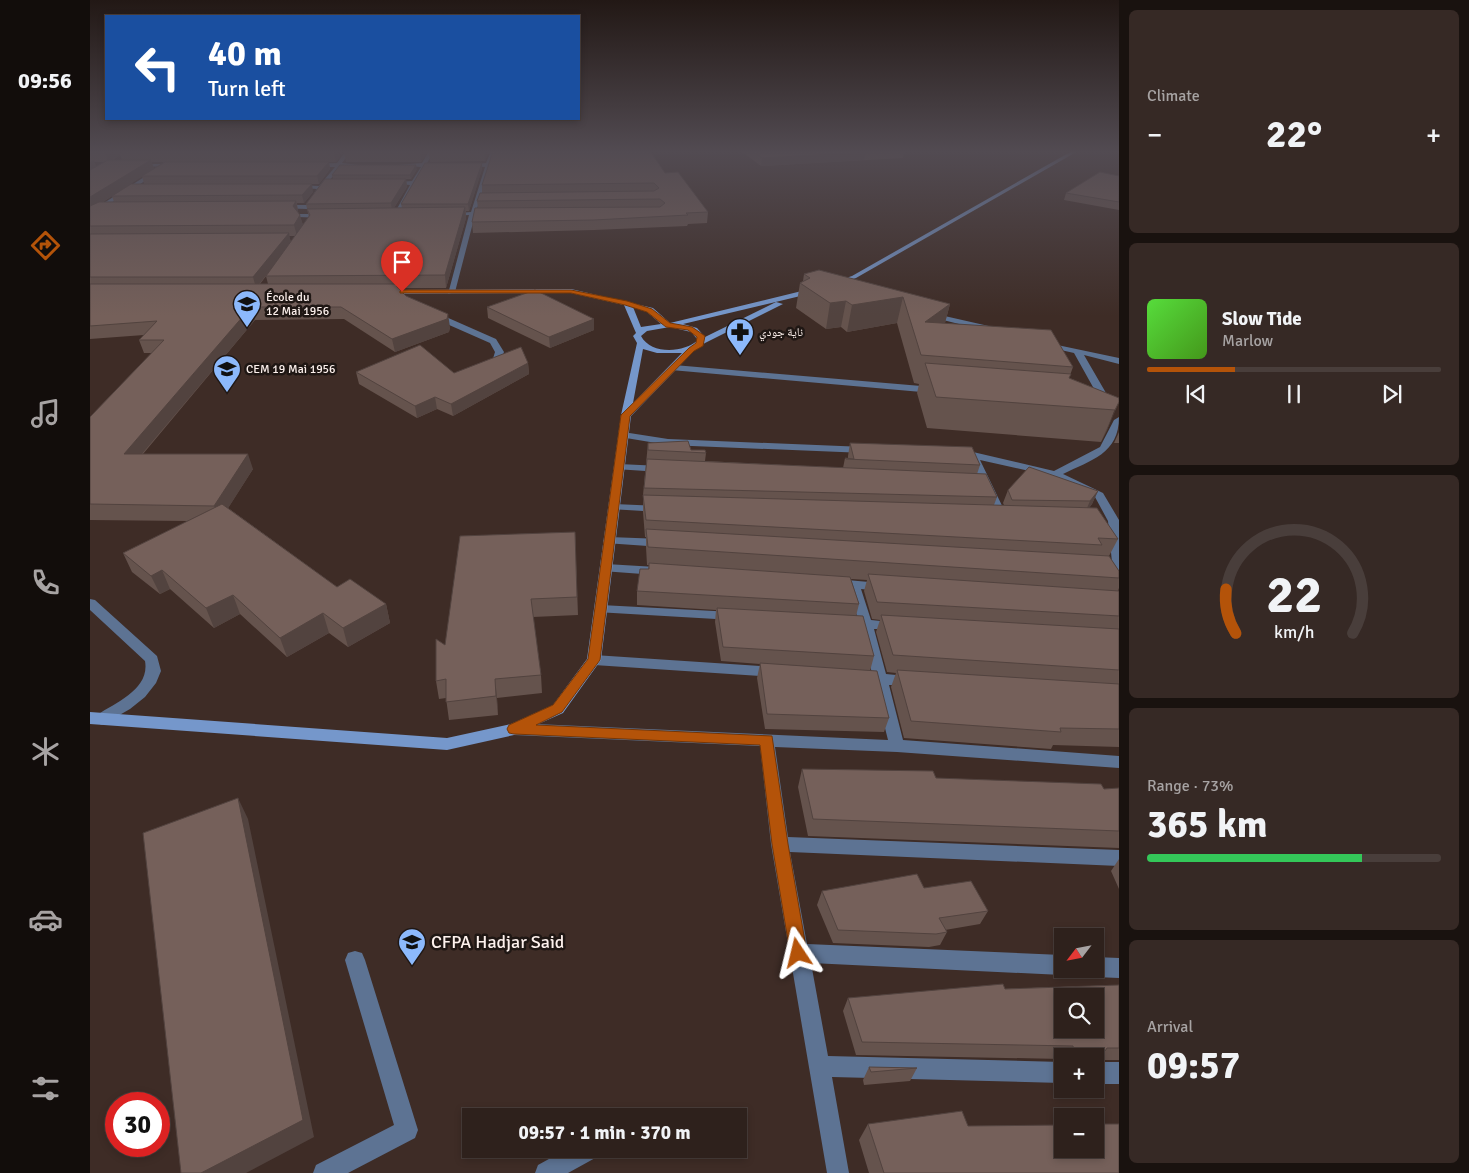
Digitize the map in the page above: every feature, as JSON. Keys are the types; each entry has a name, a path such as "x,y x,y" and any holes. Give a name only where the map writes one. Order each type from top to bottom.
{"main road":[{"path":"96,719 448,744 514,729 558,709 594,660 623,435 640,344 637,336 652,327 669,325 802,294 854,277 980,206"},
{"path":"373,292 571,292 627,303 650,310 669,325 690,328 697,332 701,336 702,341"},
{"path":"626,415 691,349 702,341 802,294"},
{"path":"627,303 640,333"},
{"path":"640,344 663,352 691,349"}],"street":[{"path":"90,215 104,206"},
{"path":"395,214 400,206"},
{"path":"450,292 475,206"},
{"path":"277,207 307,207"},
{"path":"300,216 307,207"},
{"path":"100,208 110,208"},
{"path":"444,214 494,213"},
{"path":"385,215 404,214"},
{"path":"300,216 328,216"},
{"path":"300,216 308,225"},
{"path":"828,286 843,292"},
{"path":"402,292 407,302"},
{"path":"918,311 1003,332"},
{"path":"430,312 493,341 499,347 500,352 495,365"},
{"path":"1040,342 1119,361"},
{"path":"1055,474 1104,449 1119,419 1104,406 1078,352"},
{"path":"674,368 942,391"},
{"path":"623,435 668,442 878,450"},
{"path":"945,454 972,455 1055,474 1099,495 1117,523 1115,570"},
{"path":"972,455 981,483 1001,518"},
{"path":"619,468 668,470"},
{"path":"614,507 673,509"},
{"path":"1096,520 1117,523"},
{"path":"609,540 679,544"},
{"path":"606,568 665,572"},
{"path":"824,583 893,587"},
{"path":"853,585 866,624 897,746"},
{"path":"90,603 152,660 154,670 149,682 137,697 96,719"},
{"path":"600,609 748,617"},
{"path":"837,623 905,627"},
{"path":"594,660 790,673"},
{"path":"849,677 927,682"},
{"path":"514,729 897,746 1119,762"},
{"path":"767,740 780,844 838,1173"},
{"path":"780,844 1119,858"},
{"path":"798,953 1054,965"},
{"path":"324,1173 407,1130 355,960"},
{"path":"1104,967 1119,968"},
{"path":"819,1066 1054,1072"},
{"path":"1104,1073 1119,1074"},
{"path":"546,1173 573,1158"}],"building":[{"path":"90,206 293,206 300,215 294,225 90,226"},
{"path":"703,206 708,212 686,213 688,215 594,220 472,222 475,208"},
{"path":"465,207 445,275 266,276 310,215 307,209"},
{"path":"289,233 253,277 90,277 90,234"},
{"path":"819,270 950,304 925,322 1051,330 1073,367 921,355 903,297 852,305 846,301 830,303 800,283 810,278 804,274"},
{"path":"90,284 396,284 406,296 448,314 447,319 392,339 341,307 251,307 124,454 248,454 214,506 90,504 90,417 164,340 139,340 157,321 90,326"},
{"path":"535,290 594,319 549,337 487,307"},
{"path":"420,345 454,373 521,347 528,363 451,404 435,397 415,406 356,372"},
{"path":"925,363 1071,374 1069,378 1119,398 1119,402 1115,410 936,397"},
{"path":"688,441 691,450 705,450 706,453 648,450 648,443"},
{"path":"850,443 972,447 980,465 846,459 854,459"},
{"path":"647,459 986,474 997,497 644,488"},
{"path":"1029,467 1098,491 1090,501 1012,500 1008,490"},
{"path":"643,495 1097,508 1118,539 1098,538 1102,545 646,520"},
{"path":"222,504 337,587 350,579 386,604 343,628 323,613 280,638 233,595 206,608 162,570 151,576 123,553"},
{"path":"646,529 1109,556 1119,571 1119,578 648,547"},
{"path":"575,532 577,597 531,599 541,675 495,679 496,696 446,702 446,679 436,681 436,639 445,645 460,536"},
{"path":"649,563 850,577 859,604 637,591 640,569 649,569"},
{"path":"868,574 1119,591 1119,616 877,602"},
{"path":"717,608 863,616 874,656 723,647"},
{"path":"881,615 1119,629 1119,670 893,655"},
{"path":"760,663 877,671 889,718 767,714"},
{"path":"897,670 1119,684 1119,729 1060,728 1061,732 911,721"},
{"path":"802,769 933,771 936,778 1101,784 1104,789 1119,788 1119,831 813,819"},
{"path":"238,798 303,1120 201,1173 181,1173 143,833"},
{"path":"917,874 924,888 971,881 988,911 939,918 947,932 936,934 838,930 822,891"},
{"path":"1003,984 1005,989 1119,985 1119,1048 1107,1048 1104,1051 1104,1048 1074,1048 1073,1046 862,1042 848,998"},
{"path":"869,1067 917,1068 871,1072"},
{"path":"962,1111 968,1126 1054,1125 1054,1158 1104,1158 1104,1124 1119,1124 1119,1173 884,1173 868,1124"}],"place":[{"name":"École du 12 Mai 1956","path":"247,328"},
{"name":"ناية جودي","path":"740,356"},
{"name":"CEM 19 Mai 1956","path":"227,393"},
{"name":"CFPA Hadjar Said","path":"412,966"}],"route":[{"path":"402,292 571,292 601,297 650,310 668,325 690,328 701,336 702,341 700,344 691,349 626,415 594,660 558,709 514,729 767,740 780,844 798,953"}]}
